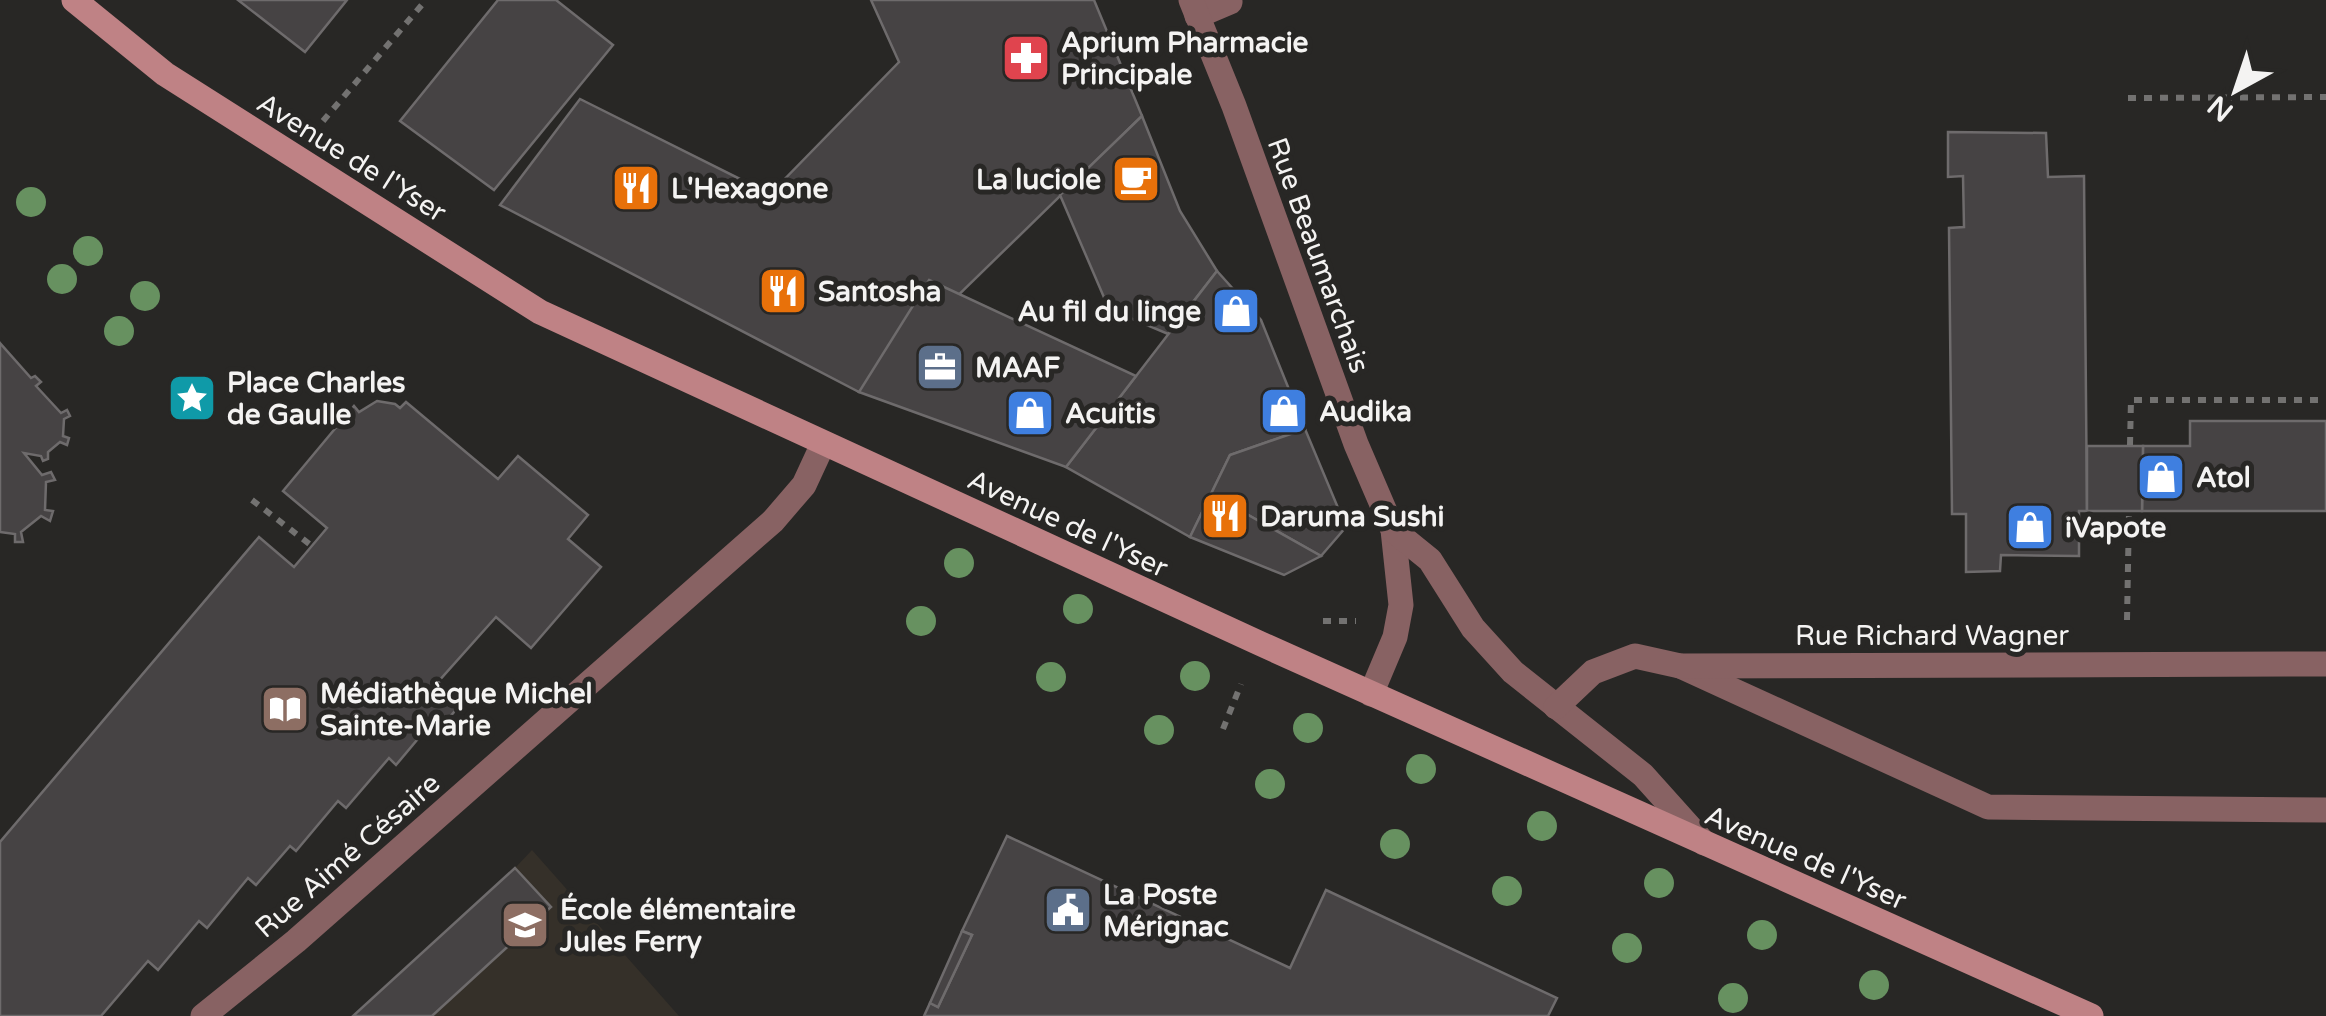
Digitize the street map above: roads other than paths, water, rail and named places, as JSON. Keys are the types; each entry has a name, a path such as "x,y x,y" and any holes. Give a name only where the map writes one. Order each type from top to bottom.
{"main road":[{"name":"Avenue de l'Yser","path":"74,0 165,74 540,312 1371,694 2088,1015"}],"street":[{"path":"1194,8 1230,2"},
{"name":"Rue Beaumarchais","path":"1194,8 1234,106 1356,444 1394,530 1401,605 1396,637 1371,694"},
{"name":"Rue Aimé Césaire","path":"204,1016 296,941 773,520 804,486 824,444"},
{"name":"Rue Beaumarchais","path":"1394,530 1430,560 1472,628 1503,661 1643,775 1706,845"},
{"name":"Rue Richard Wagner","path":"1556,707 1593,672 1634,656 1680,666 2326,664"},
{"path":"1680,666 1988,808 2326,810"}],"place":[{"name":"Aprium Pharmacie Principale","path":"1026,58"},
{"name":"La luciole","path":"1136,179"},
{"name":"L'Hexagone","path":"636,188"},
{"name":"Santosha","path":"783,291"},
{"name":"Au fil du linge","path":"1236,311"},
{"name":"MAAF","path":"940,367"},
{"name":"Place Charles de Gaulle","path":"192,398"},
{"name":"Audika","path":"1284,411"},
{"name":"Acuitis","path":"1030,413"},
{"name":"Atol","path":"2161,477"},
{"name":"Daruma Sushi","path":"1225,516"},
{"name":"iVapote","path":"2030,527"},
{"name":"Médiathèque Michel Sainte-Marie","path":"285,709"},
{"name":"La Poste Mérignac","path":"1068,910"},
{"name":"École élémentaire Jules Ferry","path":"525,925"}]}
